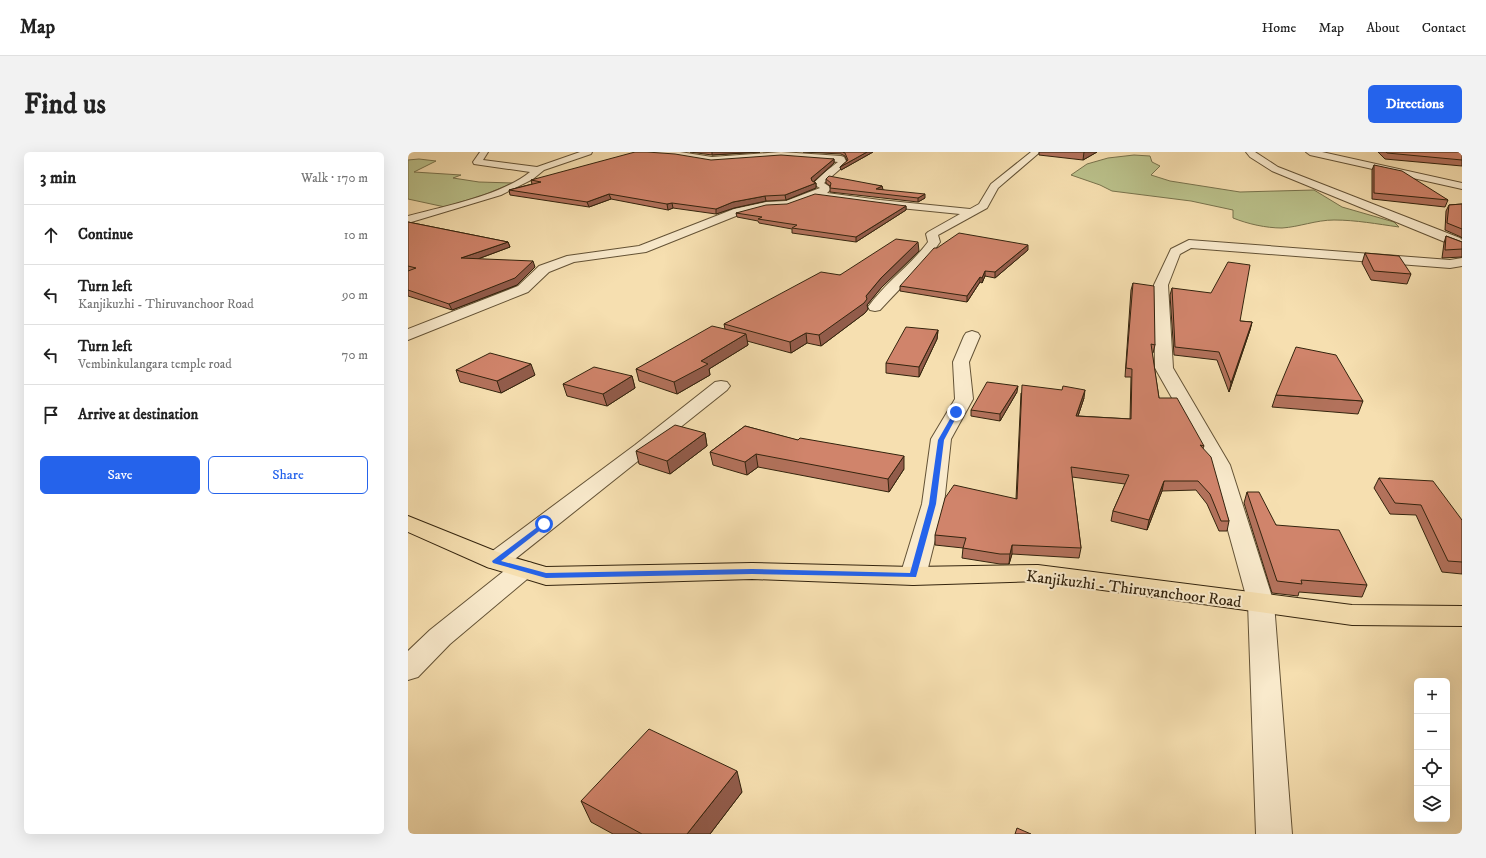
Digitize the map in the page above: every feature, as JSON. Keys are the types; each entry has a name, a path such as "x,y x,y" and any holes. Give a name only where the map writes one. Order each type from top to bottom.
{"main road":[{"name":"Kanjikuzhi - Thiruvanchoor Road","path":"408,523 496,561 546,576 752,572 914,576 1038,574 1352,616 1462,616"}],"street":[{"path":"484,152 477,162 539,170"},
{"path":"408,220 466,203 512,187 536,173 541,168 588,152"},
{"path":"408,335 452,316 523,289 544,269 572,258 642,250 695,227 738,211 766,205 787,204 815,194 825,190 825,187 818,184 825,176 842,163 841,159 812,156 754,154 726,160 712,160 676,154 648,152"},
{"path":"875,307 904,275 924,256 934,242 932,234 983,206 994,186 1036,152"},
{"path":"1250,152 1275,169 1456,241 1462,245"},
{"path":"1310,152 1462,186"},
{"path":"815,194 880,203 972,212"},
{"path":"1274,834 1261,603 1220,465 1164,368 1161,285 1175,252 1189,244 1450,264 1462,262"},
{"path":"914,576 933,504 941,440 964,399 961,362 972,336"},
{"path":"496,561 642,449 721,386"},
{"path":"408,669 440,637 523,569"}],"green space":[{"path":"1134,155 1150,156 1152,162 1160,166 1151,175 1170,181 1240,192 1314,190 1342,207 1394,222 1399,227 1342,220 1321,221 1282,228 1263,226 1233,218 1233,210 1191,201 1112,191 1100,185 1071,175 1087,164 1108,158"},
{"path":"419,159 436,161 414,172 461,175 453,178 479,182 513,183 489,193 445,207 408,199 408,160"}],"building":[{"path":"635,152 675,154 711,160 781,155 834,159 811,178 812,181 816,183 785,195 765,196 733,202 716,209 672,203 667,204 609,194 587,202 509,190 541,182 531,180"},
{"path":"843,152 867,152 840,167 848,160"},
{"path":"1386,152 1460,152 1462,154 1462,160 1387,153"},
{"path":"1374,165 1402,171 1448,200 1374,193"},
{"path":"829,176 882,186 876,189 925,194 918,198 830,188 831,183 826,179"},
{"path":"815,194 906,206 856,237 792,228 797,225 758,219 762,217 736,213 766,205 787,204"},
{"path":"1462,204 1462,229 1447,223 1449,205"},
{"path":"408,222 508,242 461,258 533,261 515,278 449,304 408,290 408,271 416,268 408,266"},
{"path":"959,233 1028,245 995,272 985,271 982,278 980,277 967,296 900,286 934,248 937,248"},
{"path":"1446,236 1462,242 1462,249 1445,250"},
{"path":"896,239 918,242 881,278 866,296 867,299 864,303 819,335 806,333 790,342 724,324 821,272 840,275"},
{"path":"1365,253 1399,256 1411,274 1374,271"},
{"path":"1228,262 1250,265 1240,321 1252,322 1231,383 1219,352 1175,347 1172,288 1211,293"},
{"path":"1133,283 1154,286 1155,345 1151,344 1159,398 1177,398 1204,446 1200,445 1211,457 1229,521 1221,521 1210,494 1198,481 1164,481 1149,520 1113,511 1129,475 1071,467 1081,548 1012,545 1010,554 1000,554 963,548 966,538 935,535 945,498 954,485 1017,499 1022,385 1062,390 1063,386 1085,390 1076,416 1131,419 1132,369 1126,368"},
{"path":"712,326 746,334 701,361 708,364 674,382 636,369"},
{"path":"906,327 938,330 919,367 886,363"},
{"path":"1296,347 1336,355 1363,401 1276,395"},
{"path":"490,353 531,364 497,381 456,370"},
{"path":"594,367 632,376 603,394 563,384"},
{"path":"987,382 1018,386 1000,414 971,410"},
{"path":"675,425 705,433 667,461 636,451"},
{"path":"745,426 798,440 800,438 904,456 888,479 756,454 745,462 710,452"},
{"path":"1379,478 1433,481 1462,520 1462,562 1448,561 1421,505 1395,503"},
{"path":"1247,492 1259,492 1276,525 1339,530 1367,585 1301,580 1302,584 1277,581"},
{"path":"649,729 737,771 687,834 642,834 581,801"},
{"path":"1017,828 1031,834 1015,834"}],"route":[{"path":"544,524 496,561 546,576 752,572 914,576 933,504 941,440 956,412"}]}
